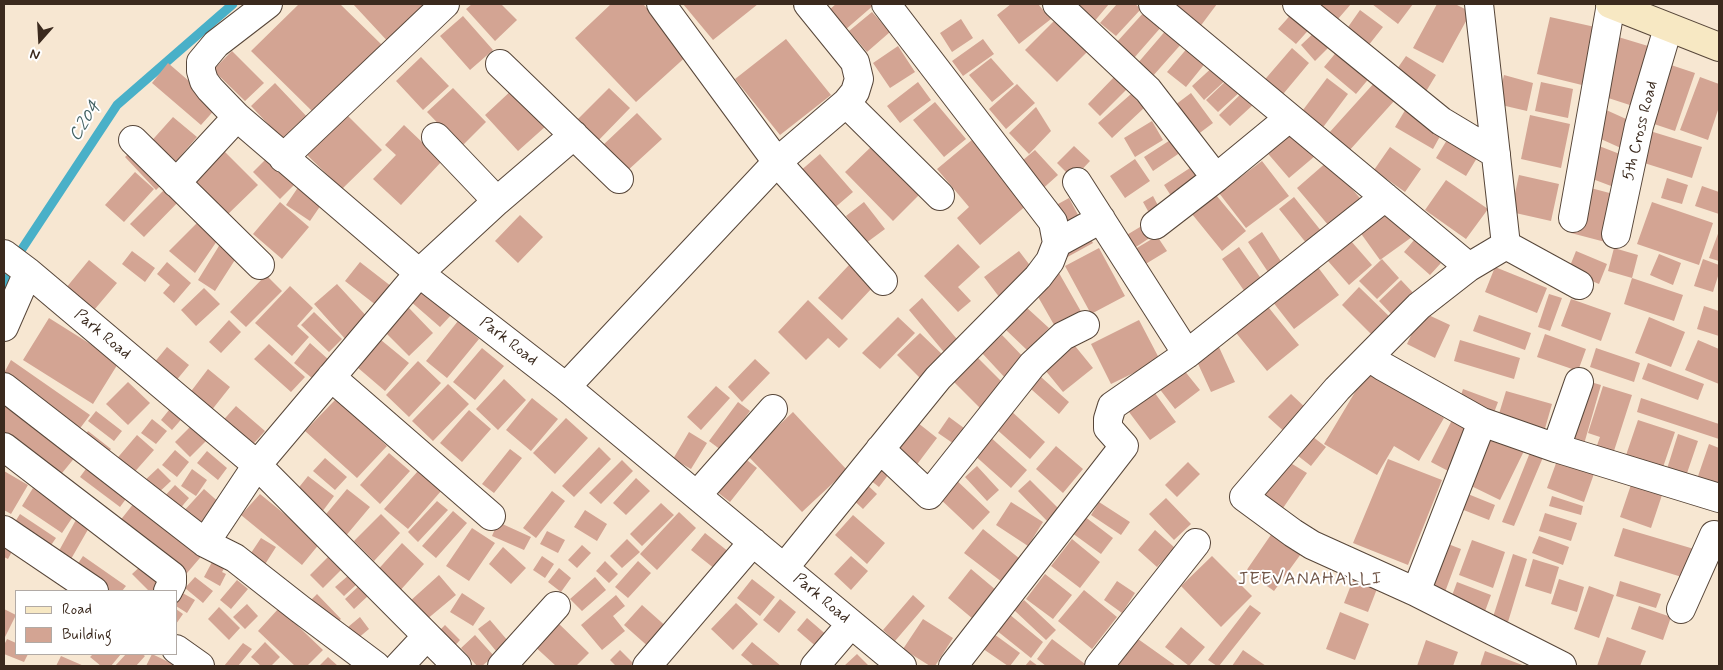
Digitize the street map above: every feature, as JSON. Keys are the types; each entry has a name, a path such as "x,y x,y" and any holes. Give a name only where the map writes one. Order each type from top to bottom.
{"street":[{"name":"Park Road","path":"268,4 216,44 202,62 201,71 204,81 210,89 237,117 283,158 419,273 566,387 902,666"},
{"path":"283,158 446,4"},
{"path":"661,4 777,162 883,282"},
{"path":"566,387 777,162 846,103 855,92 859,79 855,62 808,4"},
{"path":"784,568 938,378 1038,277 1050,261 1057,244 1053,222 886,4"},
{"path":"1057,4 1148,90 1216,178"},
{"path":"1153,4 1469,267"},
{"path":"1298,4 1441,121 1496,154"},
{"path":"1479,4 1506,245"},
{"path":"1573,218 1611,4 1719,47"},
{"name":"5th Cross Road","path":"1616,234 1639,126 1668,28"},
{"path":"500,64 619,179"},
{"path":"846,103 940,196"},
{"path":"176,183 237,117"},
{"path":"1155,225 1289,118"},
{"path":"205,543 257,466 419,273 497,201 574,135"},
{"path":"436,137 497,201"},
{"path":"133,140 260,265"},
{"path":"1077,182 1187,354"},
{"path":"952,666 1124,446 1108,428 1108,419 1112,406 1187,354 1385,197"},
{"path":"1057,244 1101,219"},
{"path":"1506,245 1469,267 1419,306 1337,389 1244,497 1312,545 1416,592 1562,666"},
{"path":"1506,245 1579,285"},
{"name":"Park Road","path":"4,254 27,271 257,466 457,666"},
{"path":"4,327 27,271"},
{"path":"880,449 929,495 1032,365 1063,336 1086,325"},
{"path":"1368,357 1482,422 1556,448 1719,498"},
{"path":"331,377 491,516"},
{"path":"1556,448 1579,382"},
{"path":"4,387 205,543 235,558 376,666"},
{"path":"697,495 773,409"},
{"path":"1416,592 1482,422"},
{"path":"4,447 172,576 172,583 168,590"},
{"path":"4,530 93,590"},
{"path":"1681,609 1717,531"},
{"path":"647,666 753,542"},
{"path":"1099,666 1196,543"},
{"path":"502,666 556,606"},
{"path":"815,666 850,624"},
{"path":"399,666 427,636"},
{"path":"178,650 200,666"}],"building":[{"path":"299,4 340,4 382,45 314,113 251,51"},
{"path":"353,4 439,4 392,46"},
{"path":"472,4 501,4 517,20 495,41 466,9"},
{"path":"611,4 643,4 690,53 636,102 575,38"},
{"path":"683,4 758,4 713,40"},
{"path":"836,4 875,4 845,30 829,10"},
{"path":"1011,4 1038,4 1051,19 1019,44 997,15"},
{"path":"1071,4 1109,4 1093,23"},
{"path":"1117,4 1135,4 1141,9 1116,36 1100,23"},
{"path":"1166,4 1217,4 1199,28"},
{"path":"1320,4 1351,4 1338,19"},
{"path":"1372,4 1413,4 1398,24"},
{"path":"1437,4 1455,4 1471,12 1443,63 1413,48"},
{"path":"1295,10 1313,25 1296,44 1278,29"},
{"path":"1360,10 1383,27 1368,46 1346,30"},
{"path":"1145,11 1162,26 1134,58 1116,43"},
{"path":"872,12 890,32 867,52 849,31"},
{"path":"1060,15 1092,47 1057,82 1025,50"},
{"path":"463,16 493,50 470,70 440,36"},
{"path":"1550,17 1595,27 1582,85 1537,74"},
{"path":"961,19 973,38 952,52 940,33"},
{"path":"1319,28 1333,43 1315,61 1301,45"},
{"path":"1167,29 1183,42 1152,77 1137,64"},
{"path":"1615,36 1658,49 1639,108 1596,94"},
{"path":"786,39 831,95 780,135 735,79"},
{"path":"983,39 994,54 963,76 952,61"},
{"path":"898,46 915,72 890,88 873,63"},
{"path":"1189,46 1207,61 1186,87 1167,72"},
{"path":"1292,48 1309,63 1279,99 1261,84"},
{"path":"1339,49 1371,76 1356,94 1324,67"},
{"path":"232,51 264,83 245,101 213,70"},
{"path":"1406,56 1436,75 1425,93 1395,72"},
{"path":"421,57 449,86 423,110 396,81"},
{"path":"991,58 1014,84 992,102 969,75"},
{"path":"168,63 218,106 201,125 152,83"},
{"path":"1665,63 1695,73 1675,131 1645,121"},
{"path":"1216,64 1229,77 1204,100 1192,86"},
{"path":"1117,74 1130,86 1100,116 1088,104"},
{"path":"1504,75 1533,83 1527,111 1497,104"},
{"path":"1700,77 1719,84 1719,107 1708,140 1680,130"},
{"path":"1229,78 1241,91 1218,112 1206,100"},
{"path":"1327,78 1348,94 1321,130 1300,114"},
{"path":"918,82 931,100 900,123 887,106"},
{"path":"1375,82 1395,100 1348,152 1328,134"},
{"path":"1541,82 1573,89 1568,118 1535,111"},
{"path":"275,83 310,120 286,143 251,106"},
{"path":"1017,84 1035,103 1006,129 989,109"},
{"path":"453,88 486,122 461,147 427,112"},
{"path":"609,88 630,108 595,144 574,123"},
{"path":"513,89 546,126 518,151 485,115"},
{"path":"1244,91 1255,103 1230,126 1219,115"},
{"path":"1191,93 1213,123 1193,138 1171,108"},
{"path":"1131,94 1144,108 1112,138 1098,123"},
{"path":"935,102 966,139 944,157 913,120"},
{"path":"1036,107 1051,131 1029,154 1009,133"},
{"path":"1407,107 1444,129 1433,149 1395,127"},
{"path":"1604,109 1635,123 1623,149 1592,135"},
{"path":"637,113 662,139 626,172 602,146"},
{"path":"346,114 382,150 342,189 306,154"},
{"path":"1530,115 1570,124 1561,168 1521,159"},
{"path":"173,117 197,137 171,167 147,146"},
{"path":"1152,121 1163,140 1135,157 1124,138"},
{"path":"404,125 442,161 401,205 373,179 396,155 385,145"},
{"path":"1290,127 1315,156 1289,178 1264,149"},
{"path":"1650,131 1702,147 1692,178 1641,162"},
{"path":"1450,135 1480,153 1466,176 1436,158"},
{"path":"1175,137 1184,150 1153,171 1144,157"},
{"path":"973,139 1028,204 980,245 957,218 969,207 937,169"},
{"path":"1594,144 1630,158 1619,189 1582,175"},
{"path":"873,145 920,194 893,221 845,172"},
{"path":"136,146 167,179 156,190 125,157"},
{"path":"1074,146 1090,161 1073,179 1057,163"},
{"path":"1390,147 1421,169 1405,192 1374,170"},
{"path":"223,150 258,185 224,218 189,183"},
{"path":"1035,150 1058,175 1039,192 1016,166"},
{"path":"820,154 853,192 832,210 799,172"},
{"path":"269,156 296,183 280,199 253,172"},
{"path":"1135,159 1150,181 1125,198 1110,176"},
{"path":"1262,161 1289,196 1246,228 1219,193"},
{"path":"1328,161 1365,204 1334,232 1297,188"},
{"path":"1193,166 1203,183 1175,202 1164,185"},
{"path":"135,172 154,189 124,222 105,205"},
{"path":"1519,175 1559,184 1551,221 1511,212"},
{"path":"1667,178 1688,185 1682,204 1661,198"},
{"path":"1446,180 1488,209 1466,239 1425,210"},
{"path":"168,186 182,198 144,237 130,224"},
{"path":"299,186 323,202 310,221 286,205"},
{"path":"1583,186 1621,196 1609,243 1571,233"},
{"path":"1702,186 1719,192 1719,214 1695,206"},
{"path":"1216,195 1246,231 1222,251 1192,214"},
{"path":"1153,196 1163,215 1153,220 1143,202"},
{"path":"1294,197 1322,232 1307,244 1279,209"},
{"path":"1069,198 1093,243 1062,260 1038,215"},
{"path":"280,202 309,227 282,259 253,234"},
{"path":"864,202 885,229 866,243 846,216"},
{"path":"1652,202 1713,223 1699,265 1637,244"},
{"path":"1389,205 1412,237 1380,260 1357,228"},
{"path":"520,215 543,237 518,263 495,241"},
{"path":"201,219 219,238 195,273 169,251"},
{"path":"1150,221 1157,233 1133,249 1125,236"},
{"path":"1719,231 1719,261 1709,258"},
{"path":"1262,232 1284,266 1270,275 1248,242"},
{"path":"1157,236 1167,251 1139,268 1130,252"},
{"path":"1414,240 1441,263 1430,275 1404,252"},
{"path":"222,241 240,252 215,291 198,280"},
{"path":"1351,241 1372,265 1349,285 1328,261"},
{"path":"958,244 980,267 958,287 971,301 958,312 924,276"},
{"path":"1239,247 1262,280 1245,292 1222,259"},
{"path":"1099,248 1125,296 1091,314 1065,266"},
{"path":"1614,248 1638,255 1632,278 1608,271"},
{"path":"132,251 155,268 145,282 122,264"},
{"path":"1019,251 1035,272 1000,298 984,277"},
{"path":"1576,251 1607,264 1599,284 1568,271"},
{"path":"1659,254 1681,263 1673,285 1650,275"},
{"path":"1382,259 1399,278 1377,299 1359,281"},
{"path":"1703,259 1719,265 1719,273 1713,292 1694,286"},
{"path":"89,260 117,283 89,316 61,294"},
{"path":"167,262 191,283 174,303 163,293 170,285 157,274"},
{"path":"360,262 396,290 381,309 345,281"},
{"path":"1314,262 1339,295 1294,329 1269,297"},
{"path":"849,265 873,287 842,320 818,298"},
{"path":"1495,267 1547,288 1537,313 1485,292"},
{"path":"1059,273 1083,315 1057,330 1033,288"},
{"path":"266,275 282,291 246,327 230,312"},
{"path":"1632,278 1683,295 1674,321 1624,304"},
{"path":"1401,280 1417,297 1395,318 1379,301"},
{"path":"337,284 370,320 347,341 314,304"},
{"path":"290,286 313,308 297,326 309,337 292,356 255,323"},
{"path":"421,287 452,314 440,327 409,300"},
{"path":"1359,287 1393,320 1375,338 1342,305"},
{"path":"204,288 220,304 196,326 181,310"},
{"path":"1549,294 1562,298 1550,331 1538,327"},
{"path":"922,298 962,345 948,357 909,310"},
{"path":"1571,299 1611,313 1601,341 1561,326"},
{"path":"808,300 848,339 839,348 828,338 806,360 778,332"},
{"path":"1265,303 1299,345 1267,371 1233,329"},
{"path":"1704,306 1719,311 1719,336 1697,329"},
{"path":"1026,307 1049,328 1028,351 1005,329"},
{"path":"409,308 433,333 409,356 384,331"},
{"path":"314,312 342,339 329,352 301,325"},
{"path":"1422,312 1450,325 1435,358 1407,344"},
{"path":"1479,315 1531,333 1525,350 1473,331"},
{"path":"898,317 915,333 880,369 862,353"},
{"path":"1649,317 1685,332 1671,367 1635,353"},
{"path":"49,318 119,362 93,404 23,360"},
{"path":"229,320 241,332 221,353 209,342"},
{"path":"1139,320 1160,360 1111,384 1091,344"},
{"path":"458,321 479,339 447,378 426,361"},
{"path":"920,333 945,357 922,380 897,355"},
{"path":"1545,334 1586,349 1578,371 1537,357"},
{"path":"1002,335 1028,362 1008,381 982,353"},
{"path":"381,340 409,363 385,391 357,367"},
{"path":"1460,340 1520,358 1514,379 1454,361"},
{"path":"1698,340 1719,349 1719,384 1685,370"},
{"path":"1071,341 1093,368 1063,392 1041,365"},
{"path":"310,343 329,360 313,379 294,363"},
{"path":"269,344 305,377 291,392 254,359"},
{"path":"1218,345 1235,382 1211,392 1194,355"},
{"path":"167,347 189,365 175,382 153,364"},
{"path":"482,348 504,366 475,400 453,382"},
{"path":"1596,348 1640,363 1634,382 1590,367"},
{"path":"970,350 1009,389 985,413 946,374"},
{"path":"755,359 770,373 742,402 728,387"},
{"path":"11,360 90,415 75,435 4,383 4,373"},
{"path":"418,361 441,383 409,417 386,395"},
{"path":"1648,363 1704,384 1698,400 1642,379"},
{"path":"1179,364 1200,390 1175,409 1155,383"},
{"path":"208,369 230,387 211,411 189,394"},
{"path":"1032,369 1069,402 1059,414 1022,381"},
{"path":"1367,372 1444,418 1419,461 1394,446 1377,475 1324,444"},
{"path":"504,379 526,400 498,430 476,409"},
{"path":"1580,379 1601,385 1584,444 1563,438"},
{"path":"128,382 150,403 128,425 106,404"},
{"path":"448,384 469,404 433,441 412,421"},
{"path":"1149,385 1176,422 1150,440 1123,404"},
{"path":"716,386 730,398 701,430 687,417"},
{"path":"1603,386 1632,395 1613,454 1596,448 1600,437 1588,433"},
{"path":"1463,389 1498,402 1492,418 1458,405"},
{"path":"1506,391 1552,404 1544,432 1498,417"},
{"path":"1291,394 1309,411 1287,434 1268,417"},
{"path":"13,397 81,450 53,484 4,447 4,409"},
{"path":"532,398 558,419 531,451 506,430"},
{"path":"1641,398 1719,424 1719,439 1637,412"},
{"path":"336,399 387,446 357,478 305,431"},
{"path":"738,402 750,411 721,450 709,441"},
{"path":"173,405 185,415 172,430 161,420"},
{"path":"236,406 265,431 247,451 218,426"},
{"path":"469,410 491,429 462,462 440,443"},
{"path":"1010,410 1045,442 1030,459 994,427"},
{"path":"96,411 122,431 114,441 88,421"},
{"path":"793,412 847,470 802,512 747,455"},
{"path":"1455,414 1476,424 1452,473 1431,462"},
{"path":"949,417 968,431 957,446 938,433"},
{"path":"566,418 588,438 555,474 533,453"},
{"path":"152,419 167,431 156,444 141,433"},
{"path":"913,419 937,438 912,471 887,452"},
{"path":"1638,420 1675,432 1660,476 1623,464"},
{"path":"192,425 207,440 190,457 175,442"},
{"path":"88,431 111,449 103,458 81,441"},
{"path":"689,432 707,443 691,469 673,459"},
{"path":"1308,433 1326,447 1311,466 1293,452"},
{"path":"1487,433 1524,451 1500,500 1463,482"},
{"path":"1678,434 1698,441 1685,479 1666,472"},
{"path":"137,435 154,450 131,476 114,462"},
{"path":"988,435 1027,470 1011,488 972,453"},
{"path":"1709,444 1719,448 1719,490 1696,482"},
{"path":"1056,446 1083,469 1063,493 1036,469"},
{"path":"599,447 611,459 574,497 562,486"},
{"path":"510,449 522,458 494,493 482,484"},
{"path":"175,450 189,462 177,477 162,465"},
{"path":"1531,450 1544,455 1514,526 1502,522"},
{"path":"207,451 227,468 218,480 197,463"},
{"path":"389,453 410,471 380,504 360,485"},
{"path":"1559,455 1596,468 1584,502 1547,488"},
{"path":"743,457 757,468 730,502 716,491"},
{"path":"325,458 347,477 335,490 313,471"},
{"path":"877,459 892,470 879,487 865,476"},
{"path":"1284,459 1307,473 1281,511 1259,497"},
{"path":"1388,459 1442,480 1408,565 1353,543"},
{"path":"622,460 633,471 601,504 589,493"},
{"path":"91,462 131,492 120,507 80,477"},
{"path":"1188,462 1200,474 1177,497 1165,485"},
{"path":"977,466 999,490 987,501 965,477"},
{"path":"158,468 171,481 155,496 142,483"},
{"path":"192,469 207,480 196,496 181,486"},
{"path":"4,471 28,485 11,514 4,510"},
{"path":"418,471 441,491 408,529 384,509"},
{"path":"308,476 334,496 322,512 296,491"},
{"path":"1634,476 1665,486 1651,528 1620,517"},
{"path":"953,477 990,512 973,530 936,495"},
{"path":"636,478 650,491 626,515 613,503"},
{"path":"861,479 877,494 863,509 847,494"},
{"path":"1030,480 1060,510 1048,522 1018,491"},
{"path":"175,485 189,498 178,511 162,499"},
{"path":"33,488 74,515 62,533 22,506"},
{"path":"204,489 222,505 201,529 182,513"},
{"path":"347,489 370,507 344,538 322,519"},
{"path":"552,491 565,501 536,538 523,528"},
{"path":"1463,492 1495,505 1489,520 1456,507"},
{"path":"260,494 320,543 302,565 241,515"},
{"path":"1552,496 1583,506 1581,515 1549,506"},
{"path":"138,498 205,552 181,580 115,527"},
{"path":"1166,498 1191,524 1174,540 1149,514"},
{"path":"437,501 448,510 418,542 408,532"},
{"path":"1011,502 1043,522 1028,546 996,525"},
{"path":"1099,502 1130,522 1121,535 1091,515"},
{"path":"661,503 674,515 642,546 630,534"},
{"path":"585,510 607,524 597,541 574,527"},
{"path":"453,511 467,523 436,558 422,546"},
{"path":"679,512 696,528 657,570 640,554"},
{"path":"1080,513 1113,538 1101,554 1068,530"},
{"path":"1545,513 1577,523 1571,541 1539,531"},
{"path":"20,514 56,538 49,548 13,525"},
{"path":"381,514 400,533 374,561 354,541"},
{"path":"853,515 885,543 867,564 835,535"},
{"path":"77,518 90,526 67,566 55,558"},
{"path":"498,522 531,537 524,550 492,536"},
{"path":"1277,526 1306,547 1274,591 1246,571"},
{"path":"472,528 495,543 469,581 446,566"},
{"path":"1623,528 1694,549 1685,578 1614,556"},
{"path":"983,529 1020,559 1002,582 964,553"},
{"path":"1155,530 1175,548 1157,567 1138,550"},
{"path":"547,531 565,540 558,553 540,544"},
{"path":"705,533 734,556 720,573 691,550"},
{"path":"4,535 17,542 8,559 4,557"},
{"path":"1539,536 1569,547 1563,565 1532,553"},
{"path":"261,538 276,547 262,569 247,559"},
{"path":"627,539 640,552 622,568 610,556"},
{"path":"1072,539 1100,562 1080,588 1051,566"},
{"path":"1472,540 1505,552 1493,588 1459,575"},
{"path":"1443,542 1461,549 1445,592 1427,586"},
{"path":"402,543 424,564 397,594 374,574"},
{"path":"582,545 591,553 577,568 568,560"},
{"path":"503,547 526,568 511,584 489,564"},
{"path":"218,551 228,562 222,572 226,574 220,586 204,577"},
{"path":"1513,554 1527,559 1508,622 1493,617"},
{"path":"83,556 126,586 123,590 102,590 73,571"},
{"path":"542,556 554,564 545,578 533,570"},
{"path":"851,556 868,571 851,590 834,574"},
{"path":"1212,556 1252,596 1221,627 1181,586"},
{"path":"328,557 341,570 323,588 310,575"},
{"path":"1533,559 1559,567 1551,594 1525,586"},
{"path":"605,561 618,574 609,583 596,571"},
{"path":"638,561 651,573 628,598 615,587"},
{"path":"143,564 165,590 148,590 132,574"},
{"path":"559,568 571,578 561,592 548,582"},
{"path":"971,569 996,590 973,619 948,598"},
{"path":"1356,572 1380,581 1368,612 1344,603"},
{"path":"1045,574 1072,595 1053,619 1026,599"},
{"path":"349,575 357,584 344,596 335,587"},
{"path":"439,575 456,595 426,620 409,602"},
{"path":"195,577 213,591 203,603 185,588"},
{"path":"595,577 606,590 582,611 570,599"},
{"path":"752,579 775,597 760,616 737,598"},
{"path":"1559,579 1584,587 1577,612 1551,604"},
{"path":"237,580 248,589 231,609 220,600"},
{"path":"1117,581 1135,593 1122,613 1104,600"},
{"path":"1620,581 1661,594 1656,608 1616,596"},
{"path":"1457,582 1491,595 1484,614 1450,601"},
{"path":"361,584 370,594 354,609 345,599"},
{"path":"1589,586 1614,595 1599,638 1574,629"},
{"path":"1084,590 1117,617 1092,649 1058,621"},
{"path":"179,591 195,600 187,613 178,607"},
{"path":"462,593 485,608 473,626 450,612"},
{"path":"317,594 341,619 331,627 308,603"},
{"path":"616,595 625,606 613,616 625,631 602,650 581,625"},
{"path":"913,595 925,606 895,641 883,630"},
{"path":"780,599 796,612 779,633 763,620"},
{"path":"1024,600 1056,630 1046,640 1014,610"},
{"path":"736,603 758,624 733,650 711,629"},
{"path":"247,604 258,616 245,629 233,617"},
{"path":"642,605 669,629 651,649 624,625"},
{"path":"1250,605 1261,613 1219,666 1217,666 1208,660"},
{"path":"1639,606 1671,617 1663,640 1631,629"},
{"path":"219,607 240,628 229,640 208,619"},
{"path":"279,608 323,650 307,666 295,666 258,631"},
{"path":"4,609 15,614 15,617 4,639"},
{"path":"178,610 183,614 178,621"},
{"path":"1340,612 1369,624 1355,660 1326,649"},
{"path":"1009,614 1043,642 1031,658 996,630"},
{"path":"360,617 369,629 351,644 342,632"},
{"path":"807,618 829,637 819,649 797,630"},
{"path":"554,619 589,653 576,666 556,666 531,643"},
{"path":"923,619 953,638 935,666 930,666 903,649"},
{"path":"490,620 508,641 496,651 478,629"},
{"path":"445,625 460,640 451,650 435,635"},
{"path":"1181,627 1205,647 1189,666 1165,647"},
{"path":"987,629 1020,653 1010,666 976,644"},
{"path":"475,635 494,656 482,666 477,666 461,648"},
{"path":"1607,637 1646,651 1640,666 1597,666"},
{"path":"7,639 15,643 15,655 28,655 24,662 4,654 4,645"},
{"path":"1052,639 1085,664 1083,666 1046,666 1037,659"},
{"path":"1138,639 1176,666 1118,666"},
{"path":"1426,640 1458,652 1453,666 1417,666"},
{"path":"265,642 280,657 271,666 261,666 251,657"},
{"path":"752,642 781,666 754,666 741,655"},
{"path":"243,643 252,649 238,666 224,666"},
{"path":"620,650 636,666 616,666 610,660"},
{"path":"1243,650 1266,666 1232,666"},
{"path":"1485,651 1525,666 1480,666"},
{"path":"857,654 869,666 844,666"},
{"path":"92,655 120,655 111,666 101,666 90,657"},
{"path":"125,655 145,656 136,666 115,666"},
{"path":"152,655 175,665 174,666 146,666"},
{"path":"61,656 84,666 56,666"},
{"path":"328,657 338,666 319,666"},
{"path":"1030,660 1038,666 1025,666"}],"waterway":[{"name":"C204","path":"4,289 18,255 117,105 233,4"}],"district":[{"name":"JEEVANAHALLI","path":"1310,580"}]}
